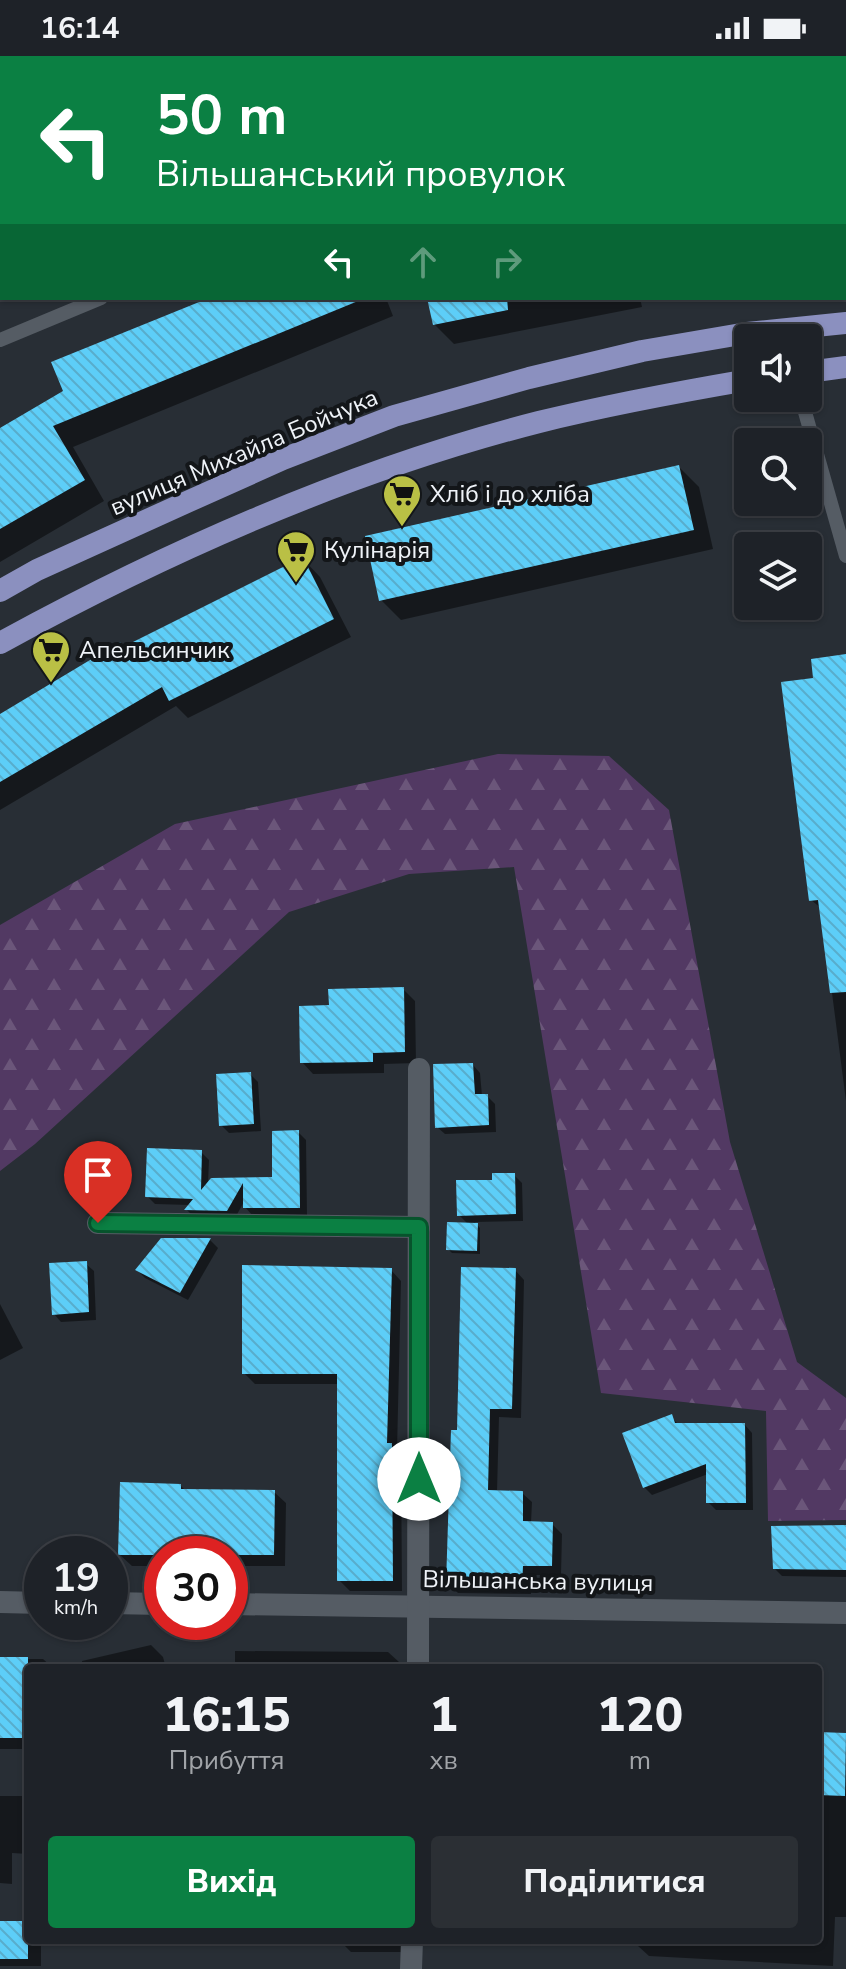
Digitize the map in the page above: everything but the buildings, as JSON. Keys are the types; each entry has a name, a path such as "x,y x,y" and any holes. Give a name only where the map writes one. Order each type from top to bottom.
{"main road":[{"name":"вулиця Михайла Бойчука","path":"0,591 37,570 283,459 394,416 529,378 642,351 747,333 846,323"},
{"path":"822,370 846,367"},
{"path":"0,643 57,611 299,500 537,423 646,398 734,382"}],"street":[{"path":"418,1664 419,1069"},
{"path":"98,1223 419,1227"},
{"path":"0,1602 24,1603"},
{"name":"Вільшанська вулиця","path":"248,1604 846,1613"},
{"path":"411,1969 412,1944"}],"lane":[{"path":"0,340 96,300"},
{"path":"805,412 846,556"}],"green space":[{"path":"498,754 609,756 669,810 730,1142 797,1362 846,1398 846,1520 768,1521 766,1411 601,1393 514,867 409,874 289,912 35,1144 0,1171 0,925 175,824"}],"place":[{"name":"Хліб і до хліба","path":"402,528"},
{"name":"Кулінарія","path":"296,584"},
{"name":"Апельсинчик","path":"51,684"}],"route":[{"path":"98,1223 419,1227 419,1479"}]}
